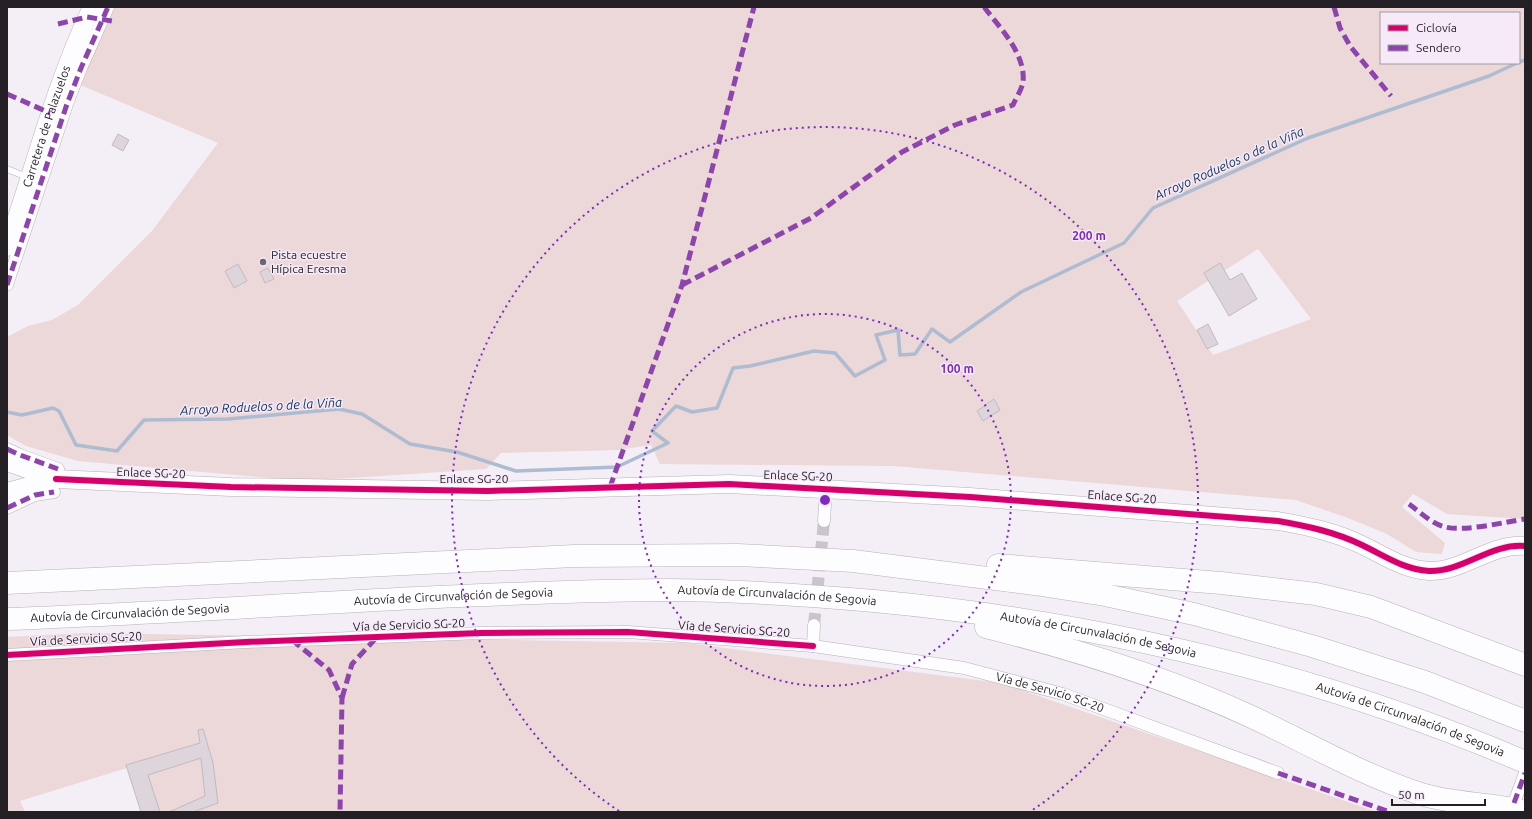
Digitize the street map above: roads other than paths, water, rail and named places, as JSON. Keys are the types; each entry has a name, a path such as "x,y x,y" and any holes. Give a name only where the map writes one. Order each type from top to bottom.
{"highway":[{"path":"7,583 574,556 738,555 853,561 976,563 1221,583 1316,594 1371,607 1525,665"},
{"path":"853,561 931,569 1043,585 1105,595 1194,614 1312,646 1425,682 1525,721"},
{"name":"Autovía de Circunvalación de Segovia","path":"7,618 472,596 666,590 749,592 954,609 1090,630 1182,649 1302,682 1412,716 1525,762"},
{"path":"833,598 891,613 982,626 1115,662 1253,718 1342,762 1421,794 1453,802 1520,807"}],"street":[{"name":"Carretera de Palazuelos","path":"7,247 53,106 92,7"},
{"path":"7,285 67,104 108,7"},
{"path":"7,449 26,458 56,480 35,495 7,508"},
{"name":"Enlace SG-20","path":"7,462 56,480"},
{"name":"Enlace SG-20","path":"7,492 56,480 231,488 488,491 729,484 826,488 970,497 1278,521 1310,526 1335,534 1363,546 1392,562 1413,569 1431,571 1445,569 1504,547 1525,546"},
{"path":"824,521 826,488"},
{"path":"812,646 814,625"},
{"name":"Vía de Servicio SG-20","path":"7,655 246,642 489,633 628,632 812,646 964,668 1063,694 1278,773"},
{"path":"1520,807 1525,773"}],"lane":[{"path":"7,169 29,178"}],"waterway":[{"name":"Arroyo Roduelos o de la Viña","path":"1520,62 1525,60"},
{"name":"Arroyo Roduelos o de la Viña","path":"7,412 22,415 53,408 59,411 76,445 117,451 144,420 228,419 339,409 362,414 410,444 457,452 516,471 617,467 668,443 652,431 676,406 692,412 717,408 733,368 750,366 814,351 835,353 855,376 885,360 876,335 898,330 900,355 915,354 932,329 950,342 1021,292 1124,243 1153,208 1308,138 1489,76 1515,64"}],"tunnel":[{"path":"814,625 824,521"}],"place":[{"name":"Pista ecuestre Hípica Eresma","path":"263,262"}]}
